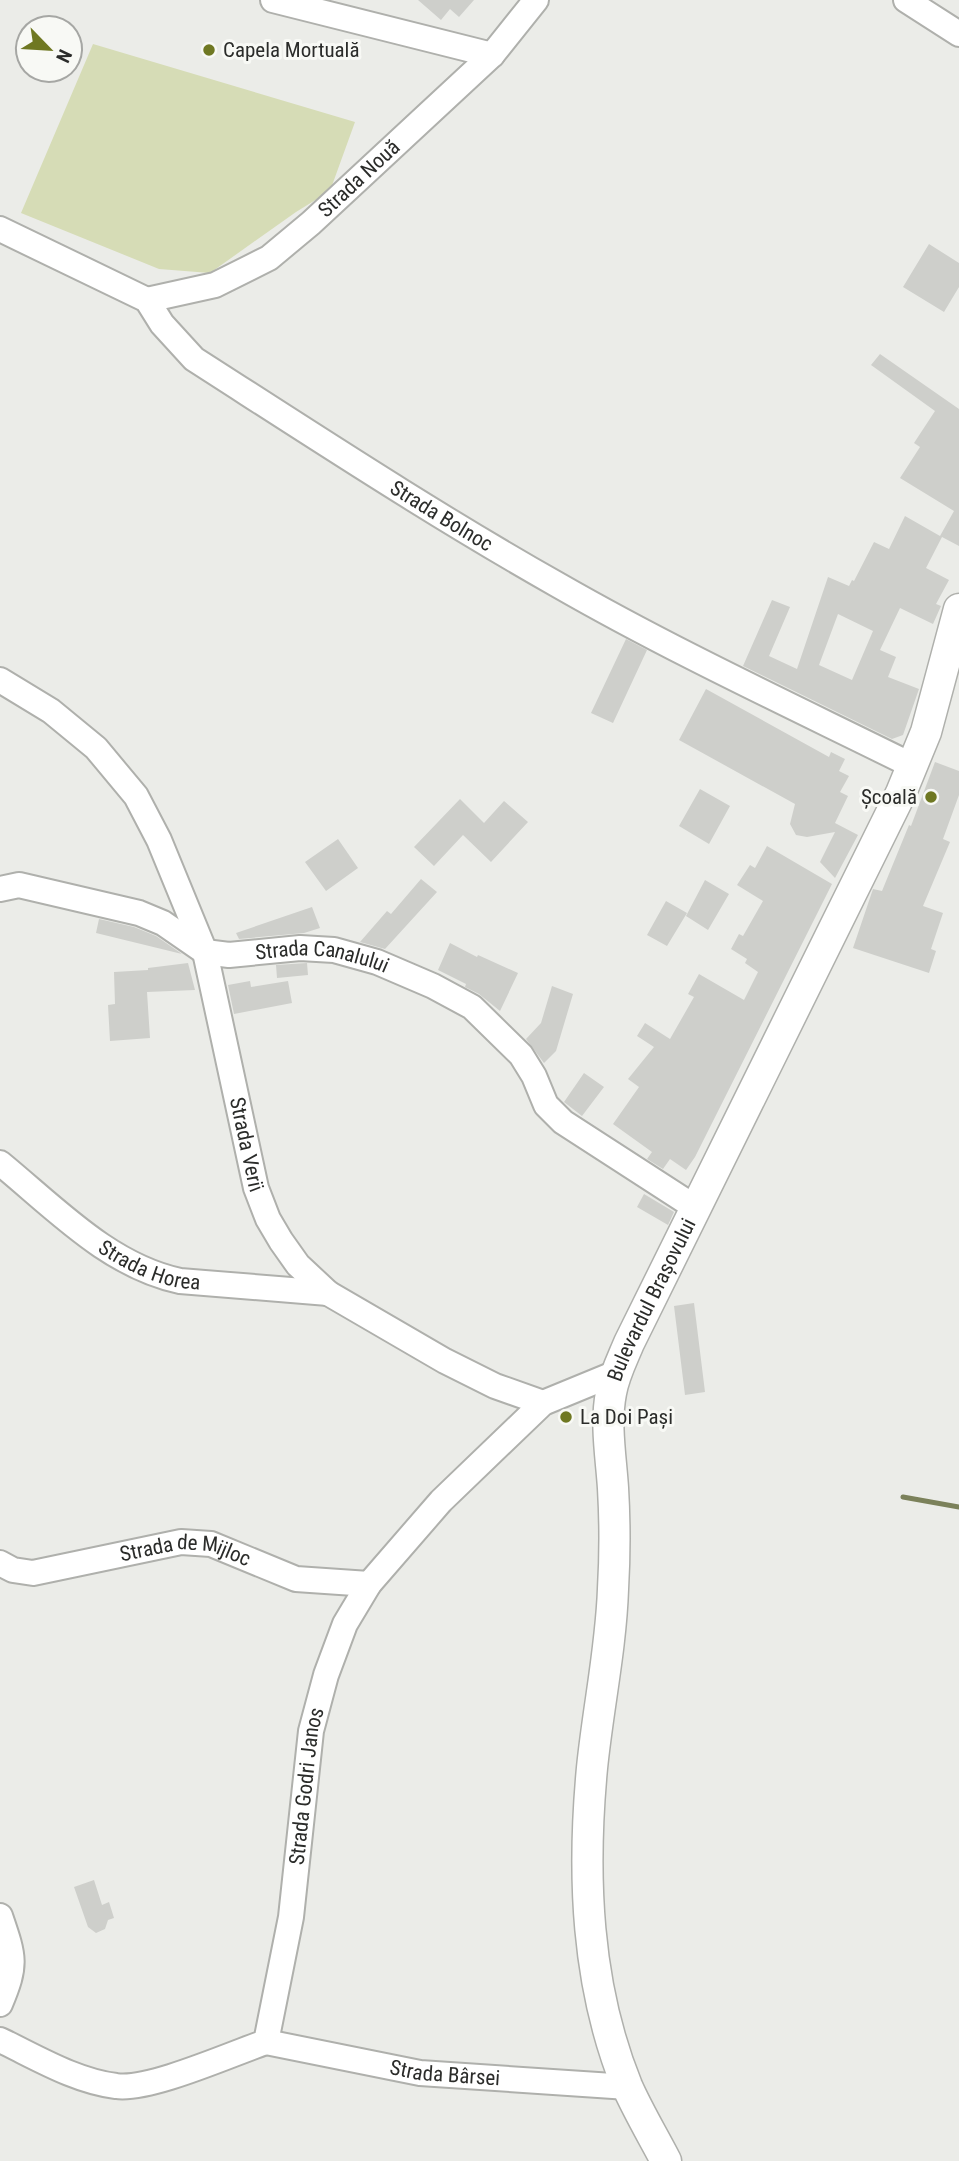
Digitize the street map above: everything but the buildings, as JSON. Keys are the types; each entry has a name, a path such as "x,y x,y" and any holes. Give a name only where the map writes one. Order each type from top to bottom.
{"main road":[{"name":"Bulevardul Brașovului","path":"666,2161 628,2087 618,2059 597,1973 588,1919 586,1866 593,1764 613,1592 615,1547 608,1418 616,1373 948,691 959,609"}],"street":[{"path":"273,0 492,55"},
{"name":"Strada Nouă","path":"146,300 215,285 268,258 312,223 492,55 536,0"},
{"path":"906,0 959,34"},
{"name":"Strada Bolnoc","path":"0,229 146,300 162,324 194,359 453,524 560,587 913,766"},
{"path":"0,680 51,711 96,748 135,796 159,840 205,952"},
{"path":"0,889 19,885 139,913 163,923 205,952"},
{"name":"Strada Canalului","path":"205,952 229,955 300,948 334,950 377,962 458,998 486,1019 521,1055 553,1114 696,1208"},
{"name":"Strada Verii","path":"205,952 256,1188 268,1219 298,1265 328,1293 445,1361 495,1386 543,1404"},
{"name":"Strada Horea","path":"0,1163 97,1243 134,1265 162,1277 180,1281 328,1293"},
{"name":"Strada Godri Janos","path":"266,2042 291,1917 311,1731 326,1675 345,1624 369,1584 441,1501 543,1404 616,1373"},
{"name":"Strada de Mijloc","path":"0,1563 13,1570 33,1573 181,1542 211,1544 296,1579 369,1584"},
{"path":"0,1916 13,1955 13,1969 0,2004"},
{"path":"0,2040 79,2077 117,2087 147,2084 266,2042"},
{"name":"Strada Bârsei","path":"266,2042 420,2073 628,2087"}],"green space":[{"path":"93,44 355,122 330,191 210,273 159,269 21,213 76,84 84,84 84,65"}],"waterway":[{"path":"903,1497 959,1507"}],"place":[{"name":"Capela Mortuală","path":"209,50"},
{"name":"Școală","path":"931,797"},
{"name":"La Doi Pași","path":"566,1417"}]}
